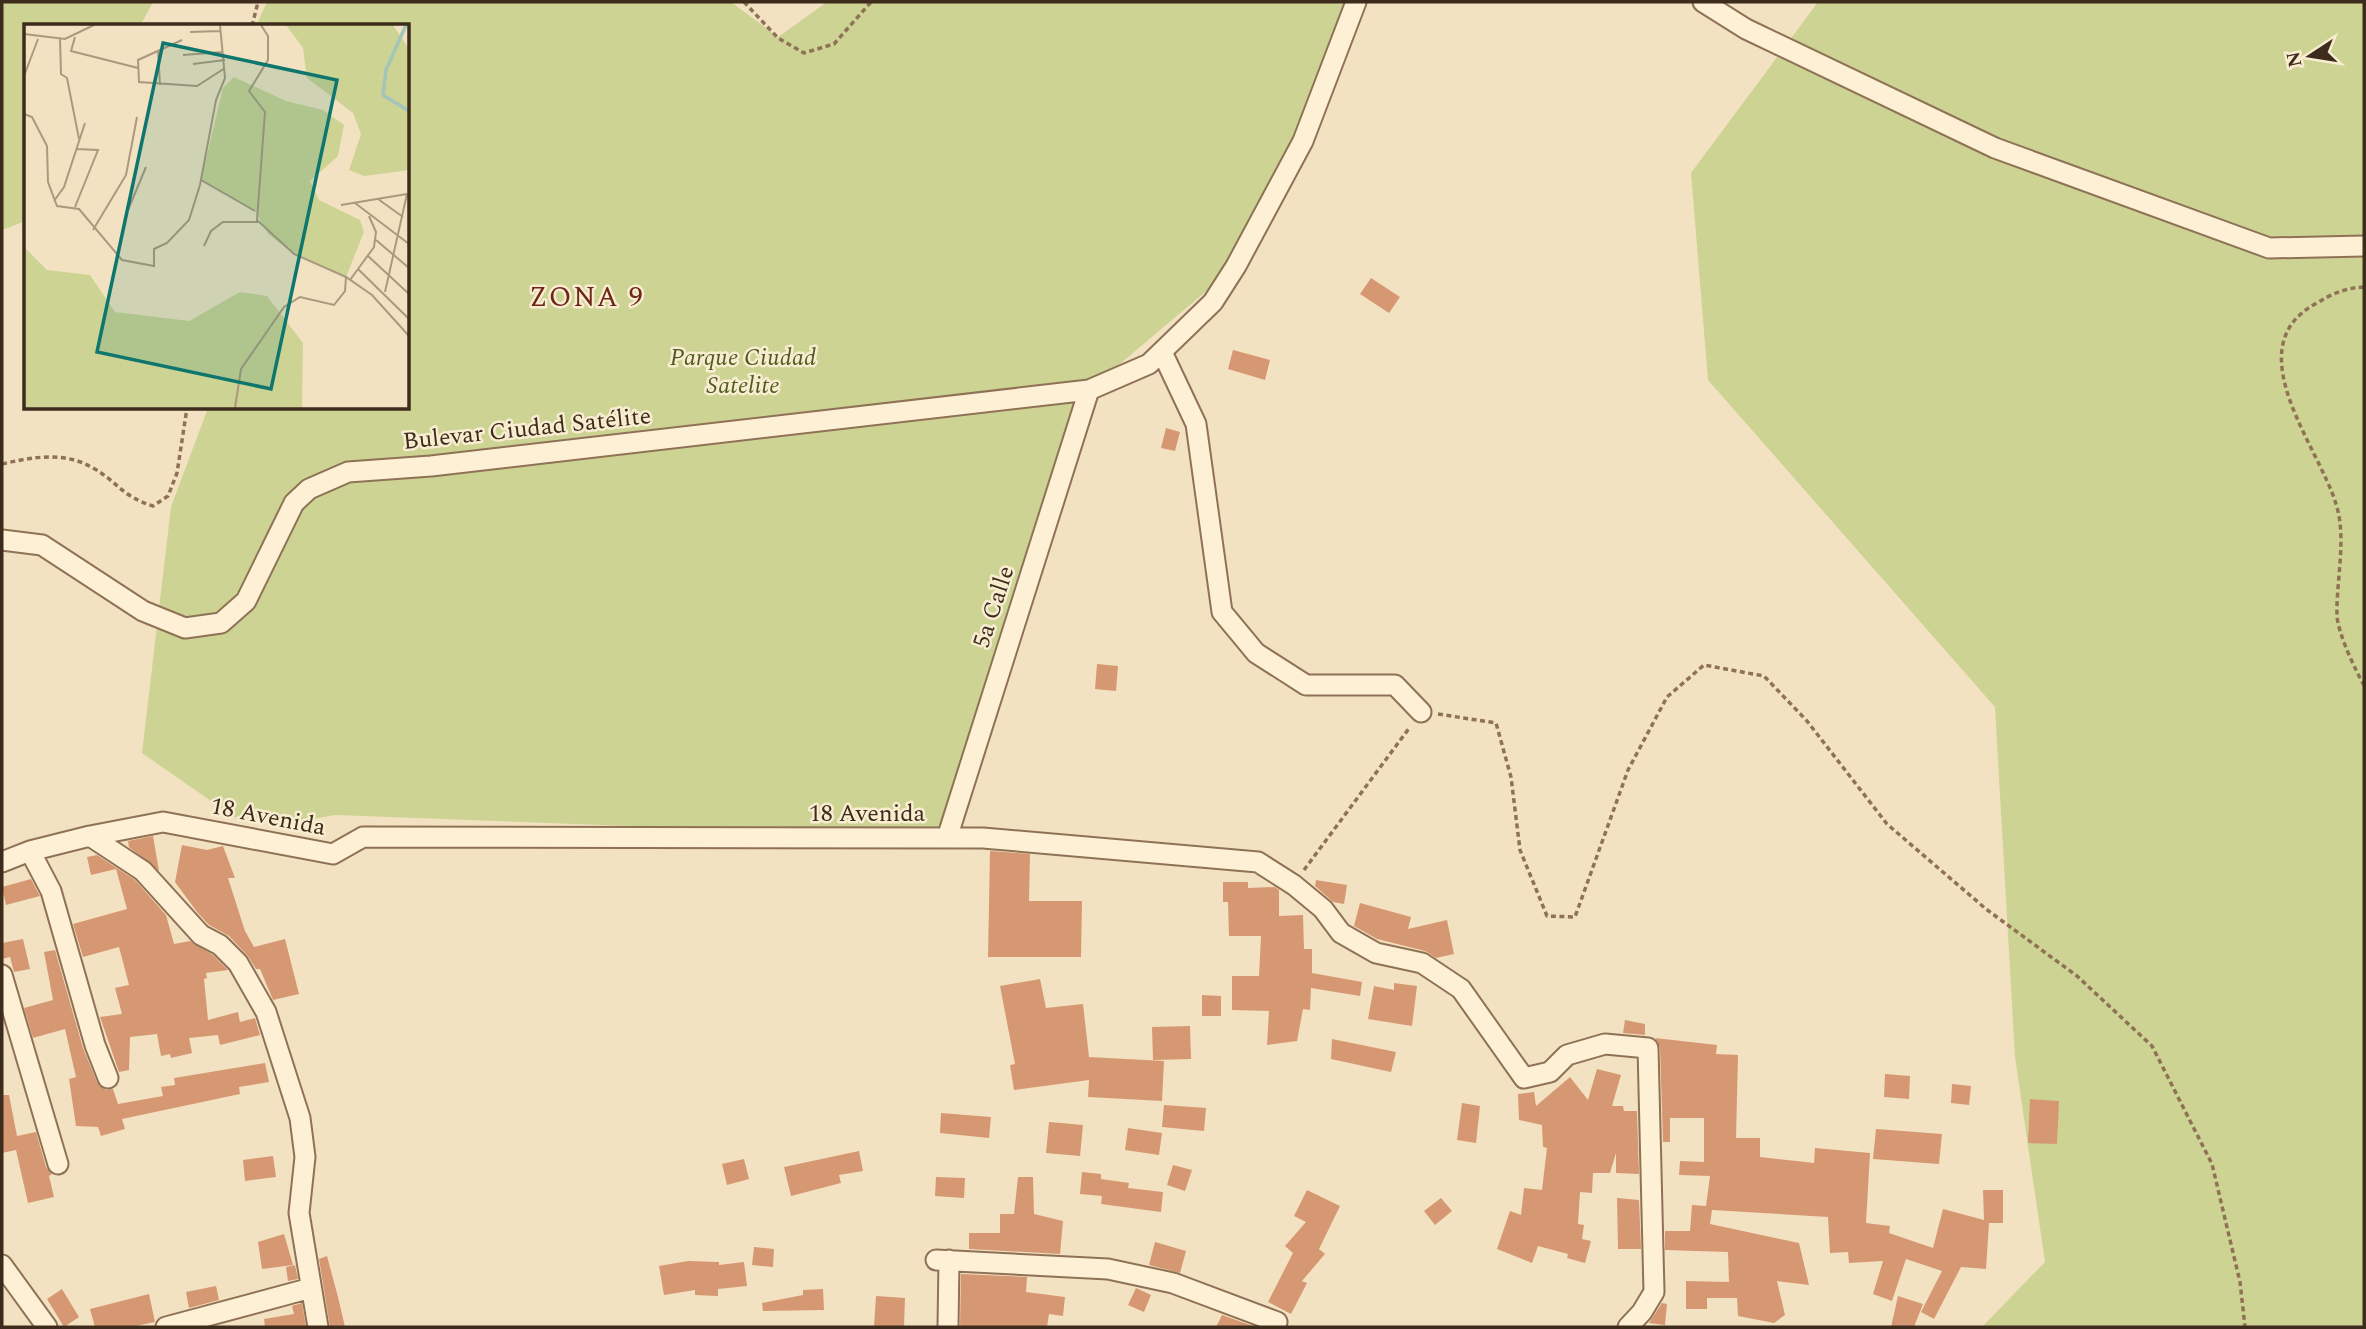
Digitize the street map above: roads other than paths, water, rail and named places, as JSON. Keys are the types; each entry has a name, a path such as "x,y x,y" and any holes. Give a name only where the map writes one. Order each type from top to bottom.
{"street":[{"name":"Bulevar Ciudad Satélite","path":"2,540 42,545 143,611 185,628 221,623 246,601 294,503 309,489 348,472 431,466 1089,390 1149,364 1213,302 1236,266 1303,141 1356,2"},
{"path":"1703,2 1746,29 1995,148 2269,248 2364,246"},
{"path":"1162,352 1196,424 1222,612 1256,653 1306,685 1395,685 1421,712"},
{"name":"5a Calle","path":"947,838 1089,390"},
{"name":"18 Avenida","path":"2,862 30,851 89,836 163,822 333,854 363,837 983,838 1258,862 1294,885 1323,909 1341,933 1376,953 1422,963 1461,989 1524,1077 1550,1072 1567,1055 1605,1044 1648,1048 1654,1292 1642,1312 1628,1327"},
{"path":"89,836 143,871 201,935 220,945 238,963 266,1012 300,1118 305,1157 299,1213 318,1327"},
{"path":"30,851 51,891 95,1045 108,1078"},
{"path":"2,975 58,1164"},
{"path":"948,1327 943,1260 1108,1269 1174,1283 1277,1322"},
{"path":"2,1265 47,1327"},
{"path":"166,1327 312,1288"}],"district":[{"name":"ZONA 9","path":"587,297"}],"park label":[{"name":"Parque Ciudad Satelite","path":"743,372"}]}
